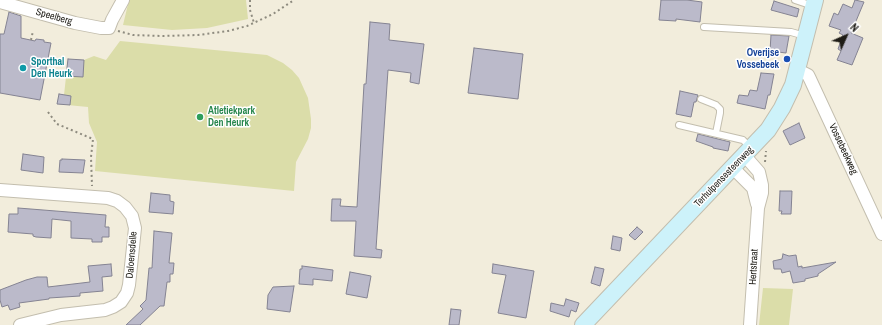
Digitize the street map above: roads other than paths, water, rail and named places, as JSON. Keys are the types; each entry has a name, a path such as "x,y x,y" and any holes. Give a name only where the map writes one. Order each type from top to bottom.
{"main road":[{"name":"Terhulpensesteenweg","path":"583,325 768,130 782,108 793,85 814,3"}],"street":[{"name":"Speelberg","path":"0,2 92,27 109,28 123,0"},
{"name":"Vossebeekweg","path":"798,70 808,75 882,234"},
{"name":"Hertstraat","path":"748,152 761,178 762,193 758,208 750,325"},
{"name":"Hertstraat","path":"733,168 753,188 758,208"},
{"name":"Daloensdelle","path":"0,190 108,198 117,201 125,207 132,216 135,228 129,285 127,293 121,302 113,308 105,310 61,314 20,325"}],"lane":[{"path":"795,0 814,3"},
{"path":"704,27 791,32 806,36"},
{"path":"701,99 716,105 720,109 716,133"},
{"path":"680,125 743,140 748,152"}],"place":[{"name":"Overijse Vossebeek","path":"787,59"},
{"name":"Sporthal Den Heurk","path":"23,68"},
{"name":"Atletiekpark Den Heurk","path":"200,117"}]}
